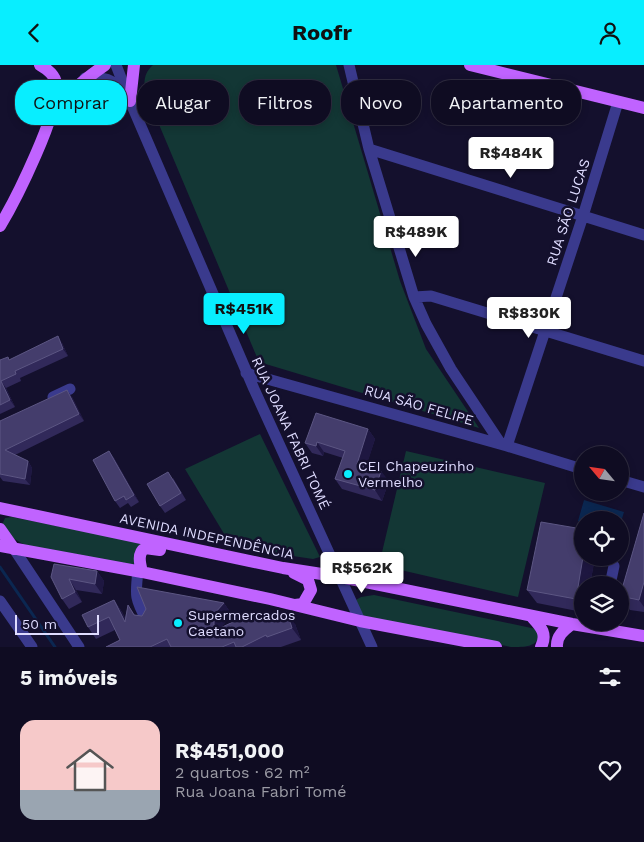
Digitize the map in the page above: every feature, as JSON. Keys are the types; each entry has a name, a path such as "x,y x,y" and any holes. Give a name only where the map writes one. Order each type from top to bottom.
{"main road":[{"path":"0,226 14,203 55,103 55,79 48,70 40,65"},
{"path":"47,126 63,100 85,78 105,65"},
{"path":"130,101 134,65"},
{"path":"471,65 644,108"},
{"name":"AVENIDA INDEPENDÊNCIA","path":"0,508 283,568 341,577 572,624"},
{"path":"0,529 14,549"},
{"path":"0,546 140,572 360,621 496,647"},
{"path":"140,572 141,550 145,548 166,551 192,549"},
{"path":"283,568 308,580 311,590 303,604 295,605"},
{"path":"531,616 543,631 544,636 541,647"},
{"path":"557,647 556,644 562,632 572,624"},
{"name":"AVENIDA INDEPENDÊNCIA","path":"625,631 644,636"}],"street":[{"name":"RUA JOANA FABRI TOMÉ","path":"116,65 246,373 372,647"},
{"path":"349,65 369,149 414,297 426,324 451,369 504,445"},
{"path":"85,78 98,77 116,83 130,101"},
{"name":"RUA SÃO LUCAS","path":"504,445 583,216 618,102"},
{"path":"369,149 644,235"},
{"path":"414,297 431,296 644,361"},
{"name":"RUA SÃO FELIPE","path":"246,373 504,445 574,467"},
{"path":"44,401 70,389"},
{"path":"629,483 644,487"},
{"path":"14,549 79,647"},
{"path":"612,576 614,566"},
{"path":"140,572 135,593 137,603 147,621"},
{"path":"0,601 32,647"}],"green space":[{"path":"153,65 336,65 341,82 341,125 354,125 400,281 426,349 479,428 259,362 159,125 229,125 229,80 145,80 147,72"},
{"path":"260,434 320,557 313,559 232,547 185,469"},
{"path":"406,451 545,483 518,597 379,565"},
{"path":"12,517 142,543 135,567 25,545 11,537 2,525 5,518"},
{"path":"374,595 536,629 540,636 538,640 529,646 511,647 362,616 356,600 361,597"}],"water":[{"path":"584,501 587,501 621,511 581,511"}],"building":[{"path":"58,336 63,349 15,371 16,374 1,381 10,400 0,405 0,360 8,357 9,360"},
{"path":"67,390 79,414 5,450 28,461 25,479 0,474 0,421"},
{"path":"316,413 368,429 357,464 381,471 375,490 335,479 345,451 317,442 316,446 305,443"},
{"path":"109,451 134,495 126,500 124,496 115,501 93,460"},
{"path":"168,472 181,493 160,506 147,484"},
{"path":"644,513 644,582 639,600 629,598 629,576 626,576"},
{"path":"541,522 574,528 574,566 582,566 580,576 574,576 574,599 527,590"},
{"path":"54,564 97,571 95,584 69,579 75,592 62,599 51,577"},
{"path":"137,587 224,603 214,614 214,631 254,612 259,622 287,612 292,628 267,637 266,635 242,647 236,647 234,642 222,647 171,647 167,639 150,647 106,647 120,640 109,617 88,627 82,615 114,600 125,622 128,605 134,615 142,616 146,609"}],"waterway":[{"path":"0,567 55,647"}],"place":[{"name":"CEI Chapeuzinho Vermelho","path":"348,474"},
{"name":"Supermercados Caetano","path":"178,623"}]}
